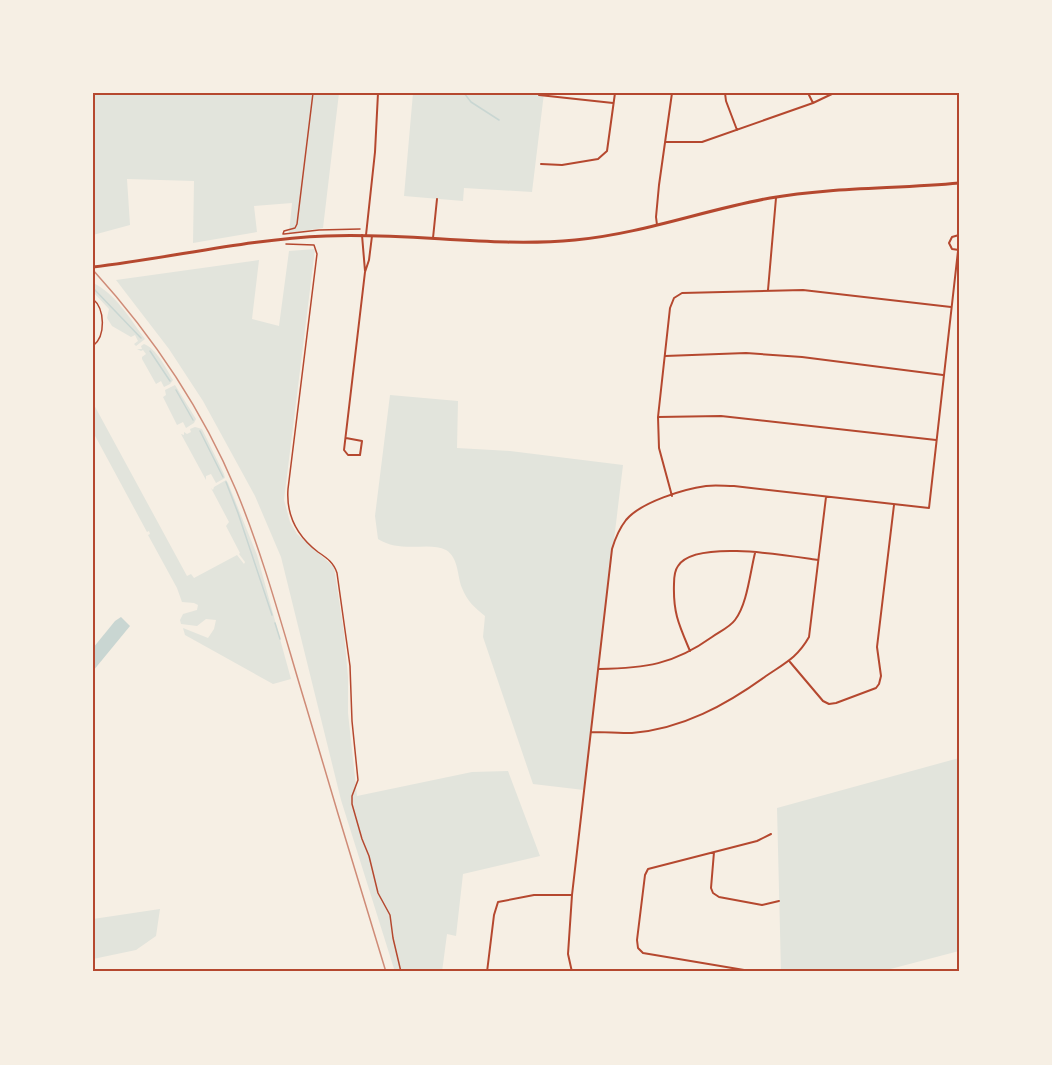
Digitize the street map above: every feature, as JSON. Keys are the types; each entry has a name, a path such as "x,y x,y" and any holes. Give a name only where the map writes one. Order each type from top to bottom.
{"street":[{"path":"346,438 362,441 360,455 345,453 346,438 365,272 364,236 375,152 378,93"},
{"path":"541,164 562,165 598,159 603,156 607,151 615,93"},
{"path":"657,225 656,217 672,93"},
{"path":"725,93 737,130"},
{"path":"808,93 813,103"},
{"path":"665,142 702,142 813,103 834,93"},
{"path":"539,95 614,102"},
{"path":"93,267 284,239 328,235 525,243 566,241 601,237 776,197 959,183"},
{"path":"768,290 776,197"},
{"path":"433,238 437,199"},
{"path":"572,972 568,954 572,895 612,549 617,532 637,510 706,486 734,486 929,508 958,250 951,248 949,242 953,236 959,235"},
{"path":"365,272 372,236"},
{"path":"672,496 659,448 658,417 670,308 674,298 681,293 808,290 952,307"},
{"path":"666,356 746,353 791,356 944,375"},
{"path":"658,417 721,416 937,441"},
{"path":"591,732 631,733 660,729 684,722 736,698 789,662 802,649 809,637 826,496"},
{"path":"789,662 829,704 876,688 879,684 881,676 877,647 894,505"},
{"path":"690,651 677,621 674,606 677,567 684,559 705,552 728,551 818,560"},
{"path":"598,669 638,668 669,660 696,648 734,621 741,608 755,553"},
{"path":"756,972 644,953 638,948 645,875 648,869 757,841 771,834"},
{"path":"714,852 711,888 713,893 719,897 762,905 779,901"},
{"path":"487,972 494,915 498,902 534,895 572,895"},
{"path":"771,972 777,972"}],"lane":[{"path":"93,299 101,308 102,323 99,340 93,346"}],"path":[{"path":"313,93 297,226 294,229 284,230 284,235 319,230 360,229"},
{"path":"287,244 314,245 317,256 288,504 291,519 298,533 334,565 338,573 350,666 352,721 358,780 352,796 352,804 378,893 390,915 393,941 401,972"}],"shaded area":[{"path":"93,93 339,93 323,228 289,233 292,203 254,206 257,232 193,243 194,181 127,179 130,225 93,235"},
{"path":"413,93 544,93 532,192 464,188 463,201 404,196"},
{"path":"315,249 284,500 290,522 297,534 334,567 344,633 348,713 357,796 472,772 508,771 540,856 463,874 456,936 447,934 442,972 395,972 341,800 281,557 255,496 203,401 169,349 116,280 259,260 252,319 279,326 289,251"},
{"path":"93,283 115,300 145,339 136,346 134,344 138,341 135,335 131,337 112,326 107,318 109,309 93,292"},
{"path":"144,344 157,354 164,364 173,380 170,384 164,387 161,381 156,384 142,359 146,354 143,350 137,349 142,349 141,346"},
{"path":"175,385 196,419 186,428 183,422 177,425 163,397 166,395 165,390"},
{"path":"390,395 458,401 457,448 510,451 623,465 584,790 533,784 483,637 485,616 466,597 450,553 432,547 396,546 378,539 375,516"},
{"path":"93,403 187,576 191,574 194,578 237,555 244,564 245,562 226,526 229,522 211,488 213,490 226,480 257,555 291,679 273,684 185,635 183,628 208,638 214,629 216,620 206,619 197,626 181,624 183,614 197,610 198,605 182,602 177,588 148,535 149,531 147,532 93,432"},
{"path":"195,427 202,429 224,474 225,478 216,483 211,474 206,476 206,480 181,434 191,432 190,429"},
{"path":"121,617 130,626 93,671 93,648"},
{"path":"959,758 959,951 879,972 781,972 777,808"},
{"path":"160,909 156,936 136,950 93,959 93,919"}],"waterway":[{"path":"464,93 471,102 499,120"},
{"path":"93,288 141,338"},
{"path":"150,351 170,381"},
{"path":"176,390 193,420"},
{"path":"200,431 223,477"},
{"path":"226,482 272,615"},
{"path":"275,623 280,639"}],"railway":[{"path":"93,270 135,320 174,374 208,431 236,490 274,597 386,972"}]}
